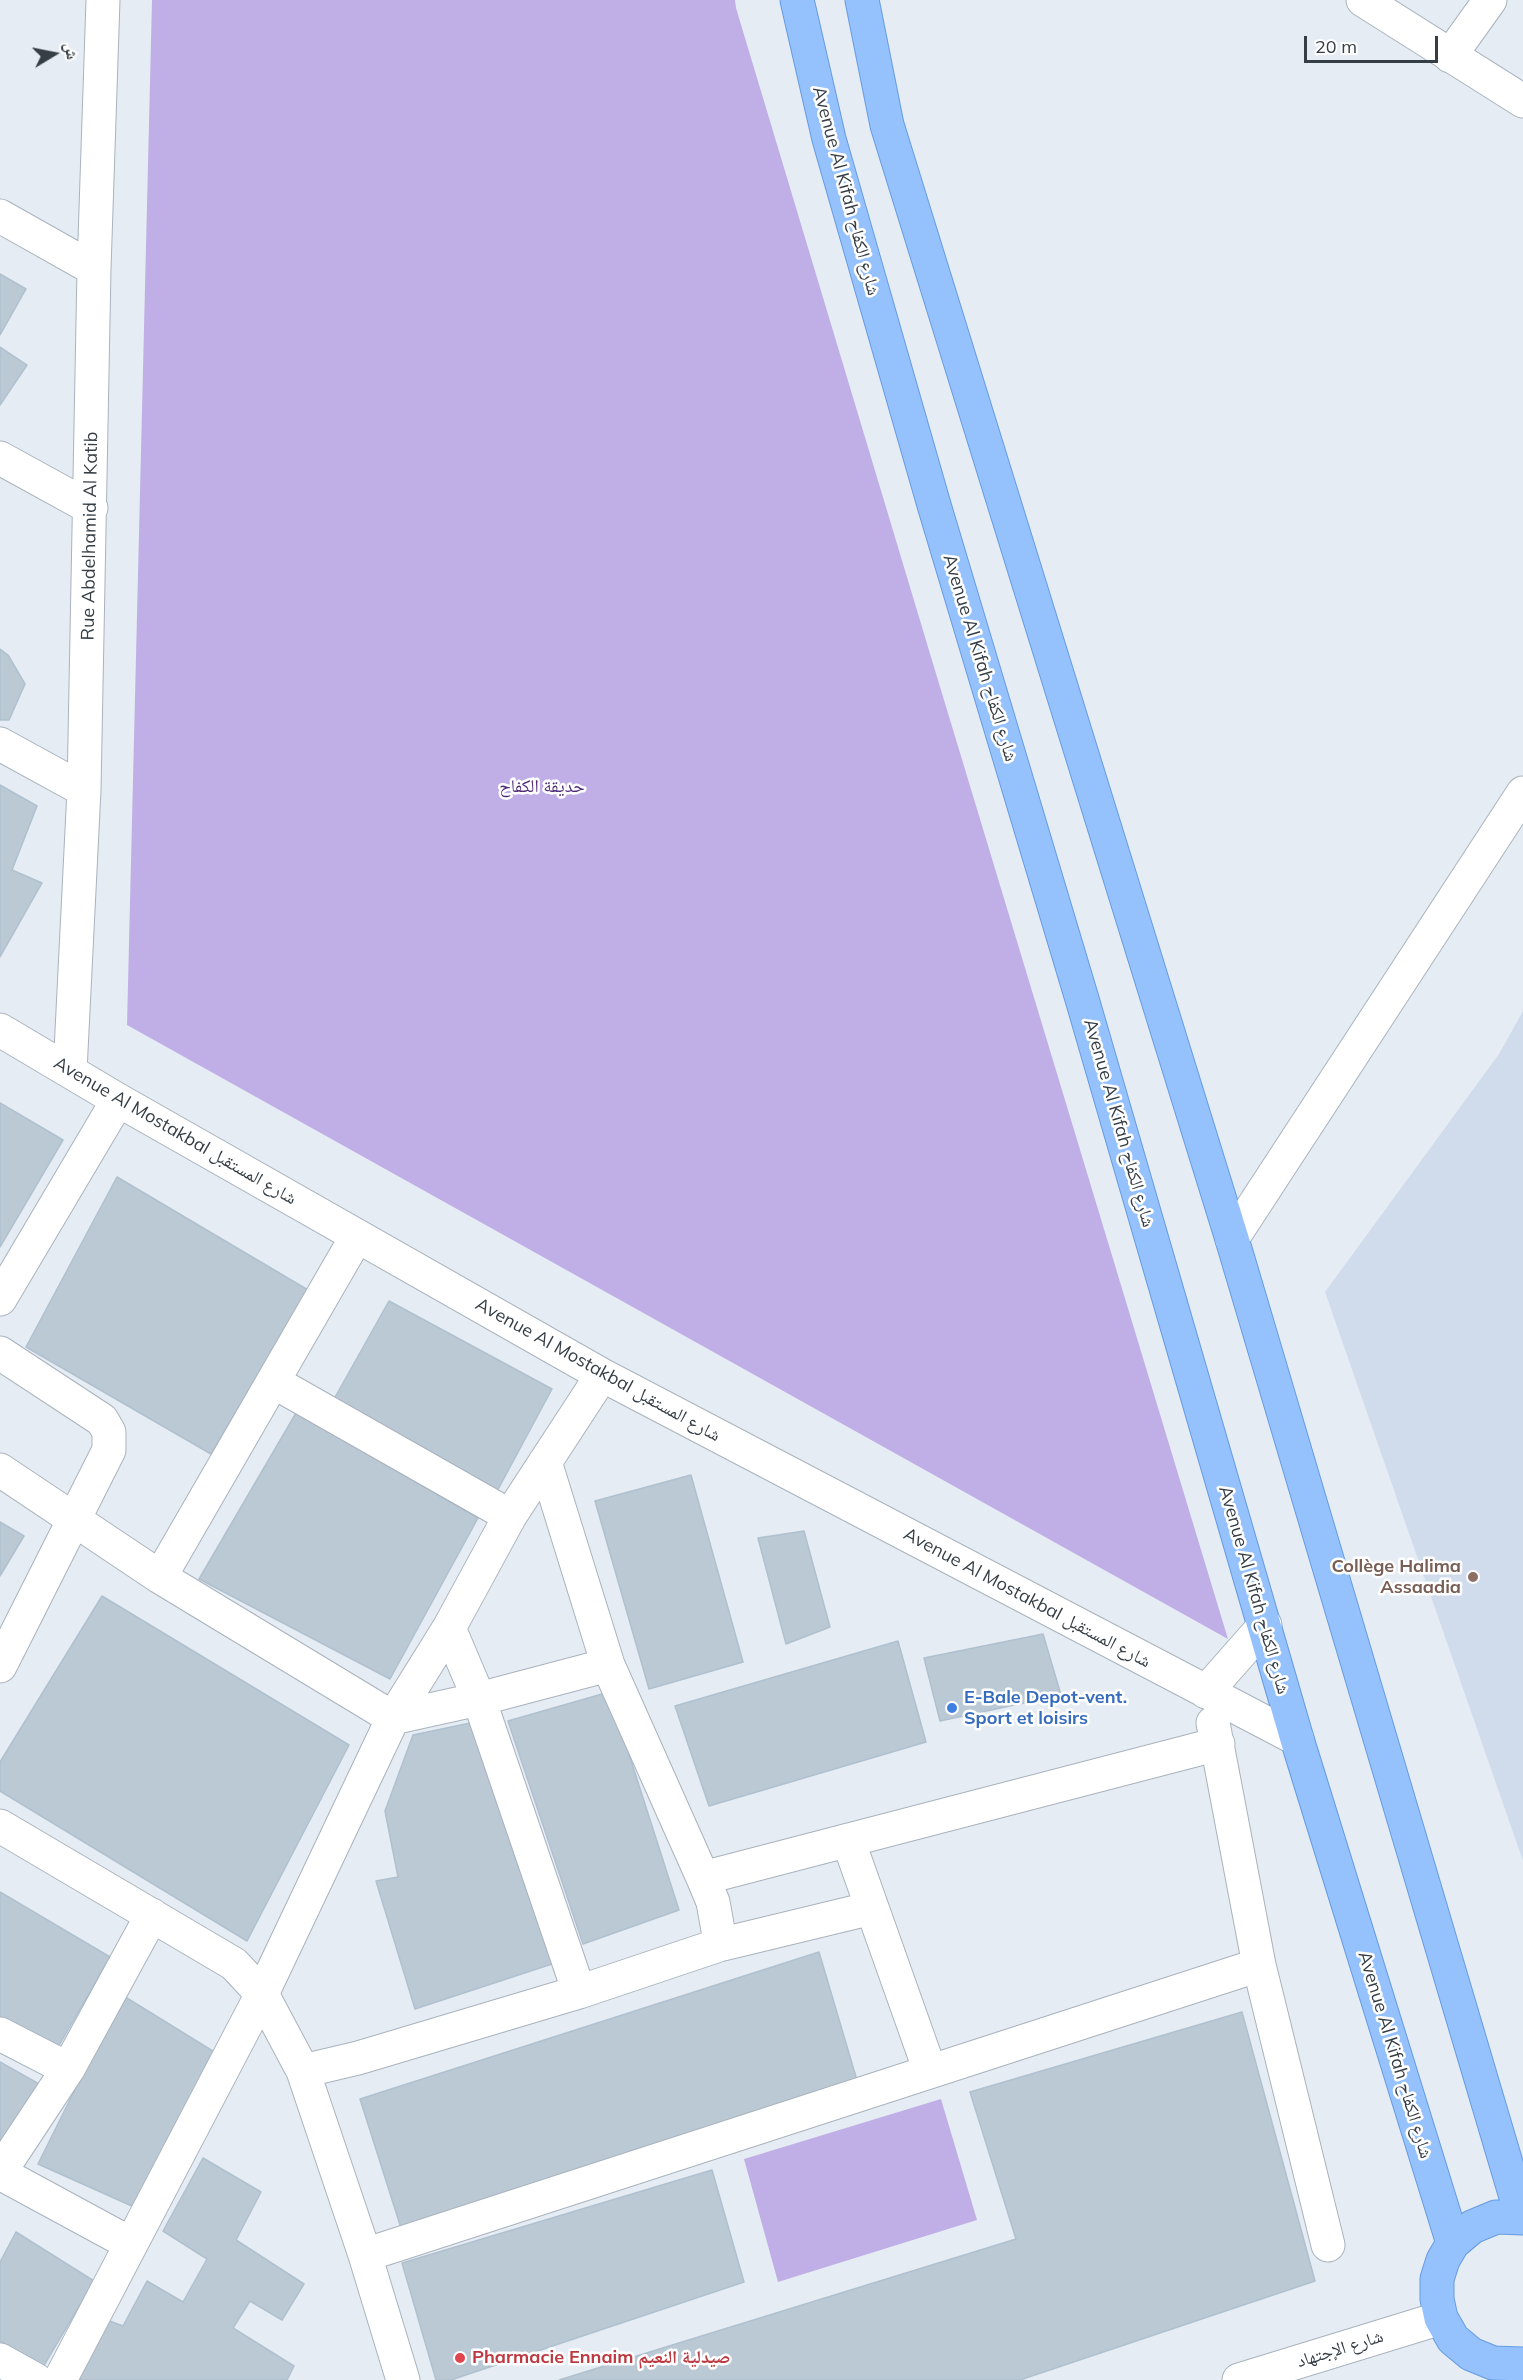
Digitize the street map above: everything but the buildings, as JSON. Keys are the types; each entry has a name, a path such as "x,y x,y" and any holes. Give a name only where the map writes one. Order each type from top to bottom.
{"main road":[{"name":"Avenue Al Kifah شارع الكفاح","path":"797,0 829,139 918,448 1082,999 1297,1739 1453,2243"},
{"path":"862,0 887,125 1232,1239 1522,2217 1496,2217 1488,2220 1472,2227 1453,2243 1443,2260 1437,2279 1437,2299 1441,2318 1453,2339 1472,2354 1493,2363 1520,2370"}],"street":[{"path":"1363,0 1523,101"},
{"path":"1450,56 1490,0"},
{"name":"Rue Abdelhamid Al Katib","path":"70,1071 84,790 91,508 98,3"},
{"path":"0,216 94,269"},
{"path":"0,458 91,508"},
{"path":"0,744 84,790"},
{"path":"1232,1239 1523,793"},
{"name":"Avenue Al Mostakbal شارع المستقبل","path":"0,1030 118,1101 602,1375 1297,1739"},
{"path":"0,1299 118,1101"},
{"path":"160,1577 357,1236"},
{"path":"0,1353 90,1411 102,1420 109,1432 109,1450 0,1666"},
{"path":"60,2380 262,1994 393,1718 449,1628 510,1516 602,1375"},
{"path":"274,1382 510,1516"},
{"path":"545,1462 608,1665 713,1902 719,1945"},
{"path":"0,1470 160,1577 393,1718 479,1699 608,1665"},
{"path":"1265,1625 1206,1692 1218,1744 1259,1965 1328,2245"},
{"path":"449,1628 479,1699 579,1992"},
{"path":"703,1878 1218,1744"},
{"path":"0,1826 234,1964 262,1994 303,2071 365,2255 403,2380"},
{"path":"848,1840 930,2072"},
{"path":"303,2071 358,2058 579,1992 719,1945 872,1908"},
{"path":"131,2244 0,2172 68,2069 152,1915"},
{"path":"365,2255 1259,1965"},
{"path":"0,2034 68,2069"},
{"name":"شارع الإجتهاد","path":"1239,2380 1441,2318"},
{"path":"0,2360 36,2380"}],"shaded area":[{"name":"Collège Halima Assaadia","path":"1523,1011 1523,1861 1325,1292 1499,1054"}],"green space":[{"name":"حديقة الكفاح","path":"152,0 735,0 1228,1639 127,1025"},
{"path":"941,2099 977,2220 778,2282 744,2159"}],"place":[{"name":"Collège Halima Assaadia","path":"1473,1577"},
{"name":"E-Bale Depot-vent. Sport et loisirs","path":"952,1708"},
{"name":"Pharmacie Ennaim صيدلية النعيم","path":"460,2358"}]}
